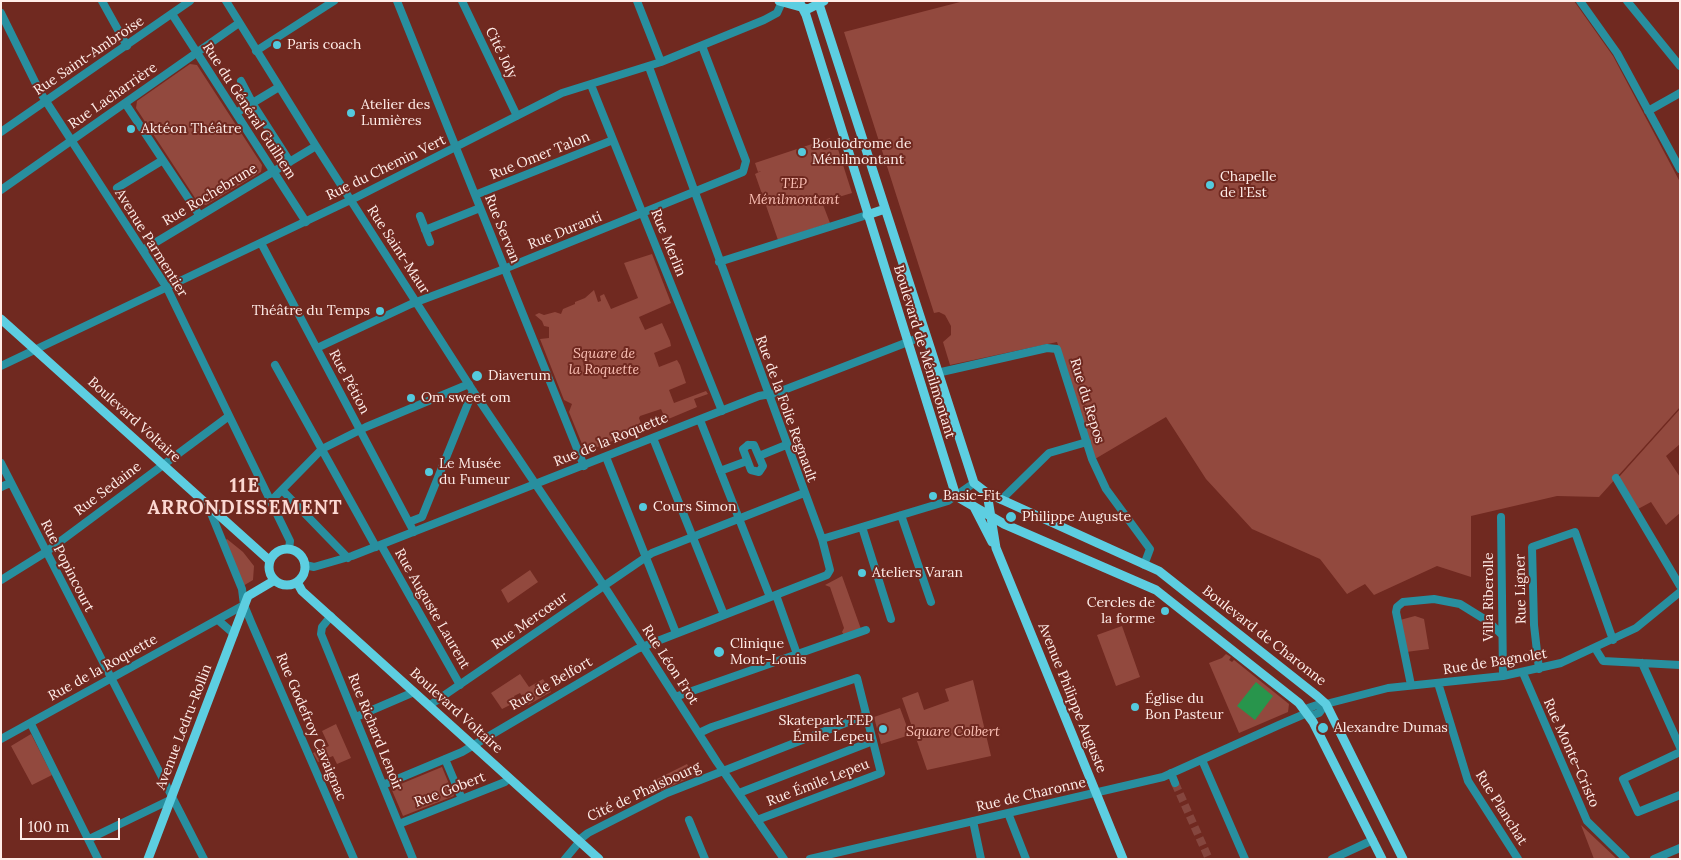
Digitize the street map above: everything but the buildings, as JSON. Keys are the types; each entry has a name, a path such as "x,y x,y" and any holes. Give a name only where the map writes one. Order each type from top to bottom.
{"main road":[{"path":"782,2 801,5"},
{"name":"Boulevard de Ménilmontant","path":"956,496 801,5 821,2 937,373 974,483"},
{"path":"867,215 885,209"},
{"name":"Boulevard Voltaire","path":"1,319 270,561"},
{"name":"Boulevard de Charonne","path":"974,483 987,493 1001,500 1166,576 1326,704 1403,859"},
{"name":"Avenue Philippe Auguste","path":"987,493 996,548"},
{"path":"956,496 1004,524 1156,590 1299,703 1307,714 1382,859"},
{"name":"Avenue Philippe Auguste","path":"974,507 996,548 1123,859"},
{"path":"289,549 301,555 305,565 304,574 297,582 286,585 275,580 269,570 270,561 278,551 289,549"},
{"path":"1156,590 1166,576"},
{"name":"Rue de la Roquette","path":"244,605 248,596 275,580"},
{"name":"Boulevard Voltaire","path":"297,582 302,591 599,859"},
{"name":"Avenue Ledru-Rollin","path":"148,859 244,605"}],"street":[{"path":"102,1 127,46"},
{"name":"Rue Saint-Ambroise","path":"1,132 190,1"},
{"name":"Rue Saint-Maur","path":"226,1 350,200 535,485"},
{"path":"256,51 334,1"},
{"name":"Rue Servan","path":"397,1 584,466"},
{"name":"Cité Joly","path":"462,1 518,116"},
{"path":"637,1 661,62"},
{"path":"1580,1 1617,53 1678,164"},
{"path":"1627,1 1680,66"},
{"name":"Rue du Chemin Vert","path":"1,366 306,222 562,94 649,67 702,46 776,14 782,2"},
{"name":"Avenue Parmentier","path":"1,13 45,101 167,288 290,541 289,549"},
{"name":"Rue du Général Guilhem","path":"172,14 306,222"},
{"name":"Rue Lacharrière","path":"1,190 240,23"},
{"path":"2,35 10,30"},
{"name":"Rue Duranti","path":"317,348 417,302 505,269 743,172 746,164 702,46"},
{"name":"Rue de la Folie Regnault","path":"643,646 827,575 829,564 822,539 649,67"},
{"path":"241,81 252,103 290,162"},
{"name":"Rue Merlin","path":"591,85 722,411"},
{"path":"236,113 279,87"},
{"path":"1648,111 1680,92"},
{"path":"125,103 200,216"},
{"name":"Rue Omer Talon","path":"475,195 613,140"},
{"name":"Rue Rochebrune","path":"143,250 316,146"},
{"path":"117,188 162,160"},
{"path":"425,230 480,208"},
{"path":"719,262 867,215"},
{"path":"420,216 430,242"},
{"name":"Rue Pétion","path":"261,243 414,532"},
{"name":"Rue de la Roquette","path":"305,565 314,567 348,558 722,411 926,334"},
{"name":"Rue du Repos","path":"937,373 1054,348 1058,351 1086,442 1106,489 1150,550 1144,565"},
{"name":"Rue Auguste Laurent","path":"275,364 322,449 460,685"},
{"path":"270,502 283,491 322,449 360,429 471,387"},
{"path":"427,528 422,517 471,387"},
{"name":"Rue Sedaine","path":"1,580 46,552 229,416"},
{"path":"700,420 796,654"},
{"path":"653,438 724,615"},
{"path":"1001,500 1048,454 1086,442"},
{"path":"748,445 754,445 759,456 763,466 759,472 751,470 743,450 748,445"},
{"path":"759,456 786,445"},
{"path":"606,457 676,633"},
{"path":"720,471 747,461"},
{"name":"Rue Popincourt","path":"1,463 204,859"},
{"path":"1616,478 1680,586"},
{"path":"1,487 10,483"},
{"path":"822,539 956,496 974,483"},
{"name":"Rue Léon Frot","path":"535,485 604,586 675,698 784,859"},
{"path":"283,491 348,558"},
{"name":"Rue Mercœur","path":"430,705 645,558 804,493"},
{"name":"Rue Godefroy Cavaignac","path":"207,505 242,589 244,605 354,859"},
{"path":"901,515 931,602"},
{"path":"408,522 422,517"},
{"name":"Villa Riberolle","path":"1501,517 1503,676"},
{"path":"862,527 891,619"},
{"name":"Rue Ligner","path":"1539,669 1534,625 1532,547 1575,532 1612,640"},
{"name":"Rue de Bagnolet","path":"1326,704 1388,688 1503,676 1561,663 1636,628 1680,592"},
{"path":"1411,685 1396,612 1403,602 1434,599 1460,604 1489,622 1501,634"},
{"name":"Rue de la Roquette","path":"1,739 244,605"},
{"name":"Rue Richard Lenoir","path":"331,616 322,627 321,634 413,859"},
{"path":"218,620 234,634"},
{"path":"675,698 866,630"},
{"name":"Rue de Belfort","path":"383,785 473,745 643,646"},
{"path":"1594,648 1603,661 1680,665"},
{"path":"1642,663 1680,747"},
{"name":"Rue Monte-Cristo","path":"1523,672 1587,821 1626,859"},
{"name":"Rue Émile Lepeu","path":"699,733 857,678 881,773 757,820"},
{"name":"Rue Planchat","path":"1438,683 1468,781 1518,859"},
{"path":"356,717 414,692"},
{"name":"Rue de Charonne","path":"810,859 1171,774 1307,714 1319,713 1326,704"},
{"name":"Cité de Phalsbourg","path":"565,859 588,833 667,793 866,716"},
{"path":"31,724 98,859"},
{"path":"739,793 873,741"},
{"path":"1680,752 1623,779 1638,812 1680,795"},
{"path":"445,759 462,799"},
{"path":"1202,760 1245,859"},
{"path":"1171,774 1175,783"},
{"name":"Rue Gobert","path":"399,824 505,782 509,778"},
{"path":"89,839 172,799"},
{"path":"1008,813 1026,859"},
{"path":"689,820 706,859"},
{"path":"973,821 981,859"},
{"path":"1332,859 1373,840"},
{"path":"1654,859 1680,848"}],"green space":[{"path":"964,1 1574,1 1613,56 1680,182 1680,407 1599,497 1557,496 1471,516 1471,577 1437,566 1374,595 1365,584 1347,594 1320,559 1252,529 1206,479 1166,417 1095,459 1057,342 950,365 943,342 951,335 951,326 945,315 939,312 934,313 844,32"},
{"path":"190,64 197,65 262,165 261,172 206,205 199,204 136,108 137,101"},
{"name":"TEP Ménilmontant","path":"830,138 834,147 837,146 852,193 822,202 830,223 778,240 755,174 761,171 758,172 755,163"},
{"name":"Square de la Roquette","path":"652,254 671,303 639,317 645,330 662,323 670,341 671,346 654,353 659,367 677,360 680,365 686,383 669,390 674,403 706,391 708,394 694,399 697,407 666,420 661,409 640,416 643,429 587,451 584,443 582,444 569,412 572,404 564,400 540,339 549,338 549,327 544,326 542,321 535,315 555,312 561,314 563,309 585,298 594,290 598,302 601,301 600,296 604,294 611,309 638,298 624,263"},
{"path":"1680,409 1680,444 1666,456 1680,477 1680,513 1666,525 1651,502 1638,509 1619,477"},
{"path":"227,539 243,552 254,566 253,580 243,586 223,542"},
{"path":"530,570 538,582 508,603 501,590"},
{"path":"842,576 861,629 844,635 842,632 844,628 830,587 825,585"},
{"path":"1415,616 1424,619 1429,649 1406,652 1400,620"},
{"path":"1122,626 1140,677 1116,686 1097,635"},
{"path":"1226,654 1231,657 1229,660 1232,662 1234,660 1289,704 1288,712 1239,733 1209,663 1222,658"},
{"path":"520,674 529,687 543,679 551,692 528,705 520,693 514,696 516,702 502,709 491,693"},
{"name":"Square Colbert","path":"973,680 991,756 927,770 902,698 918,692 924,710 949,701 945,689"},
{"path":"900,708 910,735 881,744 874,717"},
{"path":"336,724 351,758 337,764 333,756 318,762 313,753 329,746 322,731"},
{"path":"31,734 52,775 32,785 11,746"},
{"path":"687,764 693,776 661,791 655,780"},
{"path":"442,767 454,796 403,816 391,788"},
{"path":"1581,825 1617,859 1594,859"}],"shaded area":[{"path":"1256,682 1273,696 1255,720 1237,706"}],"tunnel":[{"path":"1175,783 1209,859"}],"place":[{"name":"Paris coach","path":"277,45"},
{"name":"Atelier des Lumières","path":"351,113"},
{"name":"Aktéon Théâtre","path":"131,129"},
{"name":"Boulodrome de Ménilmontant","path":"802,152"},
{"name":"Chapelle de l'Est","path":"1210,185"},
{"name":"Théâtre du Temps","path":"380,311"},
{"name":"Diaverum","path":"477,376"},
{"name":"Om sweet om","path":"411,398"},
{"name":"Le Musée du Fumeur","path":"429,472"},
{"name":"Basic-Fit","path":"933,496"},
{"name":"Cours Simon","path":"643,507"},
{"name":"Philippe Auguste","path":"1011,517"},
{"name":"Ateliers Varan","path":"862,573"},
{"name":"Cercles de la forme","path":"1165,611"},
{"name":"Clinique Mont-Louis","path":"719,652"},
{"name":"Église du Bon Pasteur","path":"1135,707"},
{"name":"Alexandre Dumas","path":"1323,728"},
{"name":"Skatepark TEP Émile Lepeu","path":"883,729"}],"district":[{"name":"11E ARRONDISSEMENT","path":"245,498"}]}
